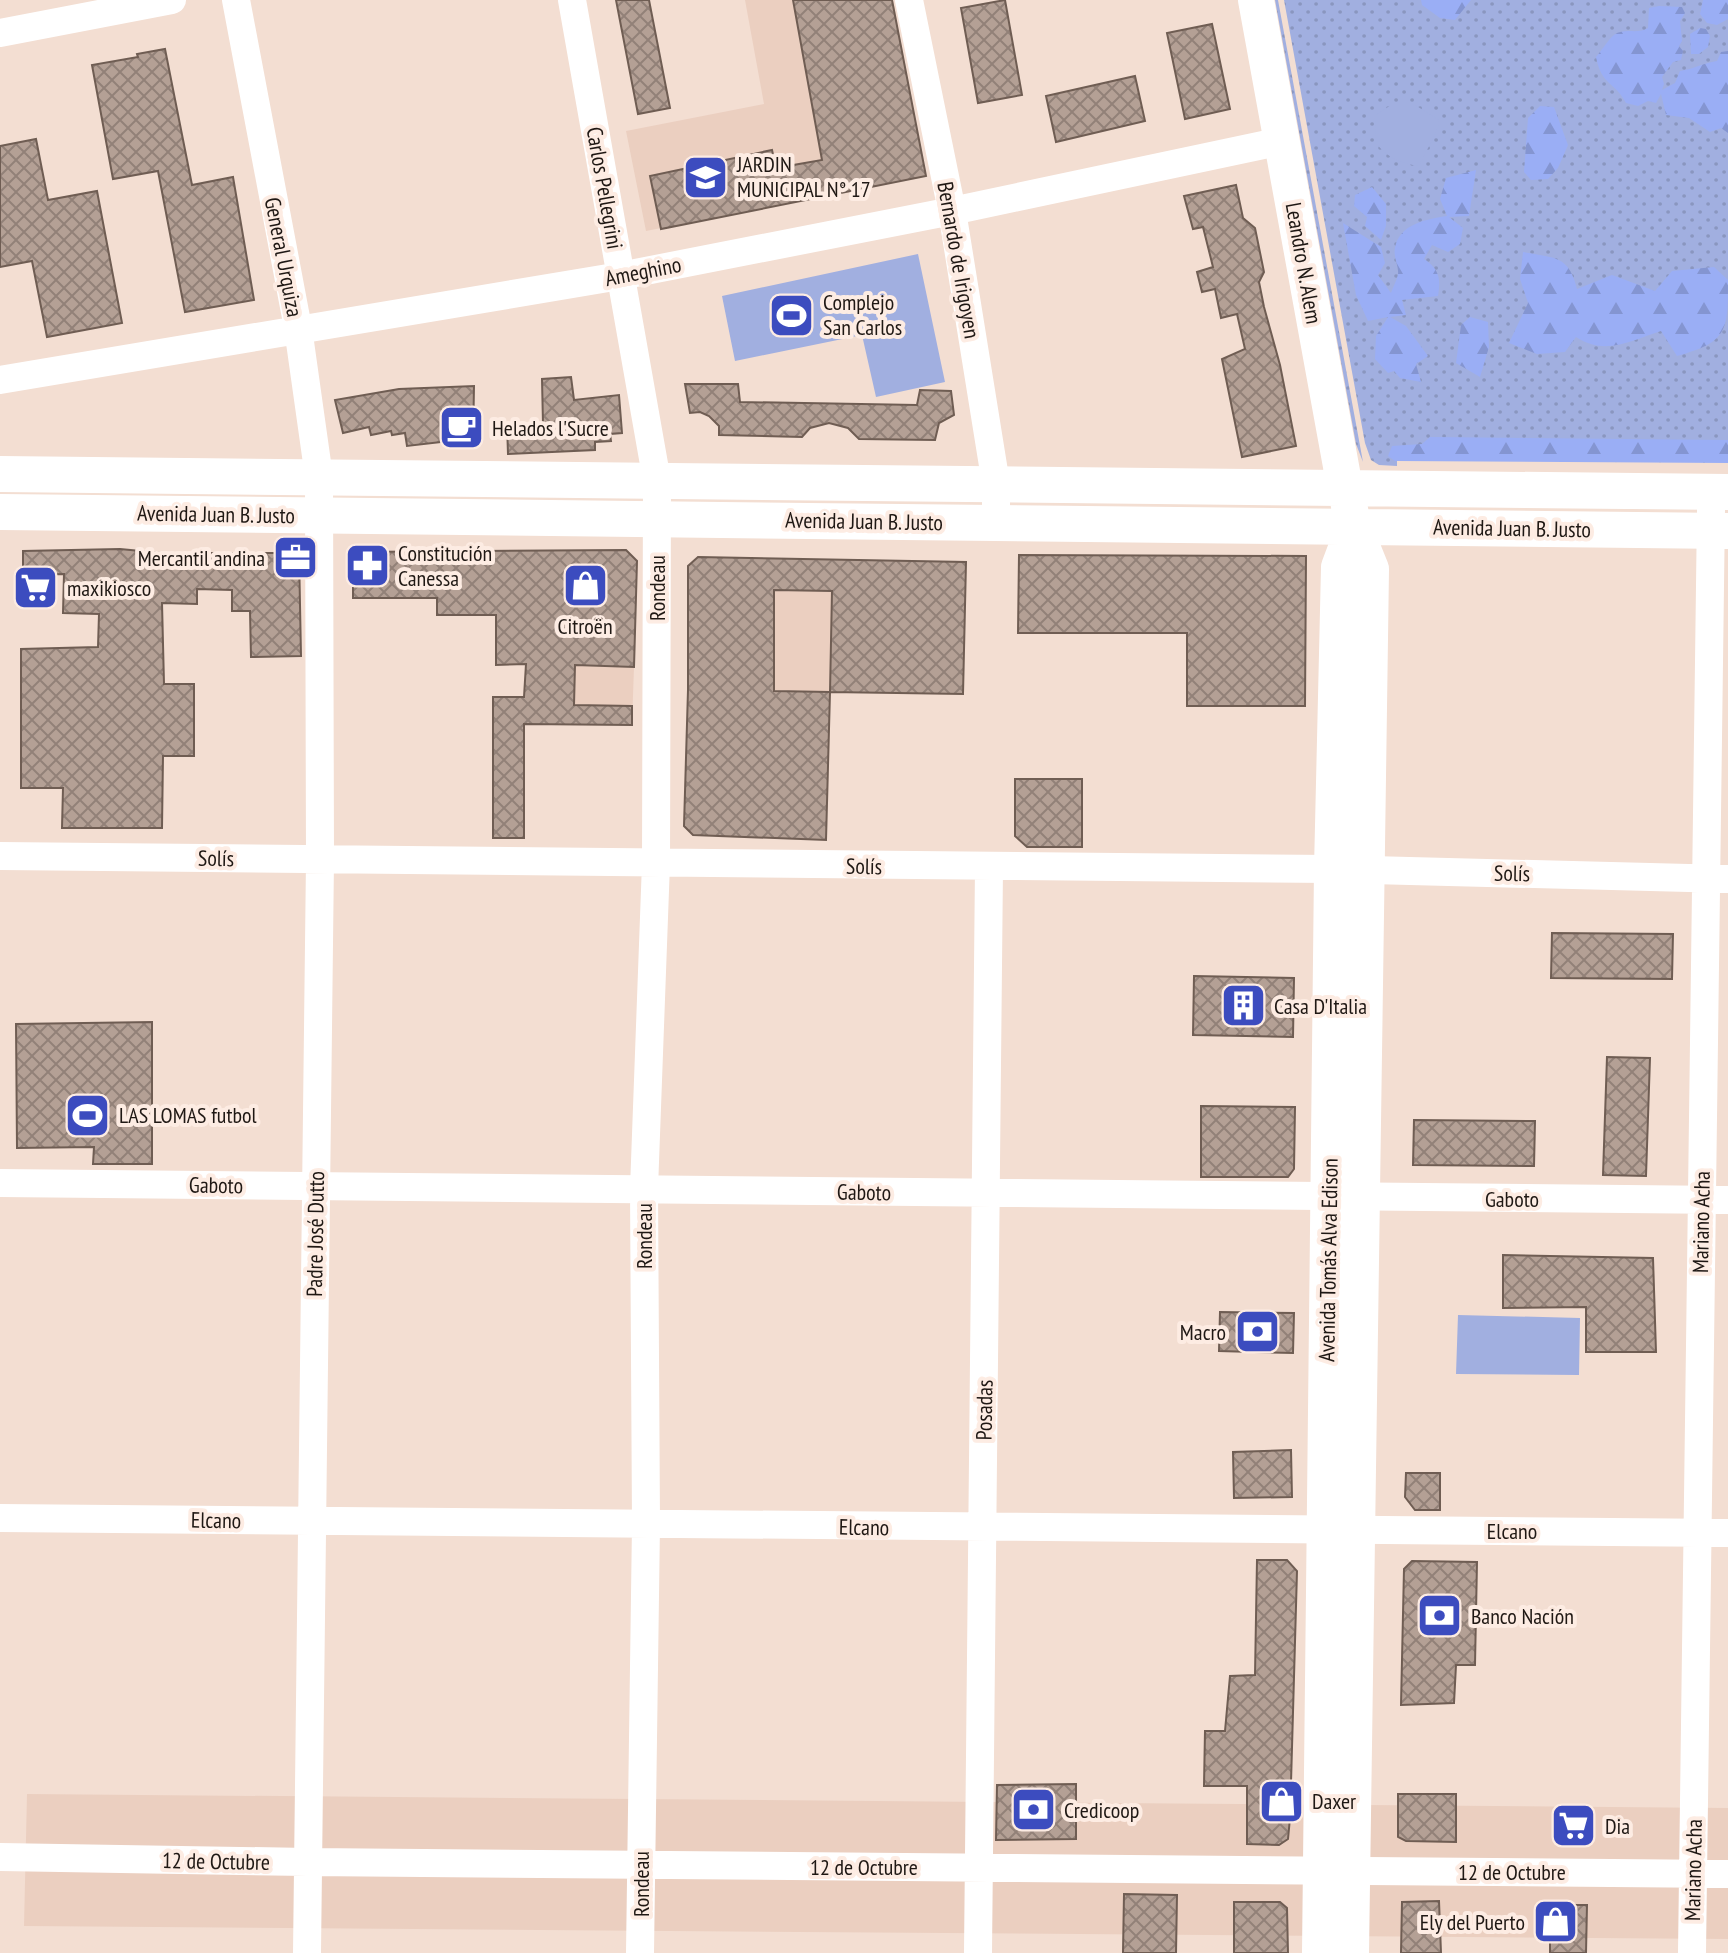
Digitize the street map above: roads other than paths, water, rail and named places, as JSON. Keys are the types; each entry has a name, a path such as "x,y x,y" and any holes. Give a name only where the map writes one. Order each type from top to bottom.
{"main road":[{"name":"Leandro N. Alem","path":"1256,0 1354,527 1355,568"},
{"name":"Avenida Juan B. Justo","path":"0,474 1719,492"},
{"name":"Avenida Juan B. Justo","path":"0,512 1719,530"},
{"name":"Avenida Tomás Alva Edison","path":"1320,1953 1336,1871 1348,869 1355,568"},
{"name":"Avenida Tomás Alva Edison","path":"1336,1871 1351,1953"}],"street":[{"path":"0,33 172,0"},
{"name":"General Urquiza","path":"236,0 298,328 319,477 320,515"},
{"name":"Carlos Pellegrini","path":"572,0 657,481 658,519"},
{"name":"Bernardo de Irigoyen","path":"909,0 952,211 996,484 996,522"},
{"name":"Ameghino","path":"0,380 620,276 952,211 1282,141"},
{"name":"Mariano Acha","path":"1692,1953 1698,1533 1715,1200 1719,492"},
{"name":"Padre José Dutto","path":"307,1953 320,860 320,515"},
{"name":"Rondeau","path":"640,1953 646,1524 644,1189 656,863 658,519"},
{"name":"Solís","path":"0,856 1348,869 1717,878"},
{"name":"Posadas","path":"978,1953 989,867"},
{"name":"Gaboto","path":"0,1183 1715,1200"},
{"name":"Elcano","path":"0,1518 1728,1533"},
{"name":"12 de Octubre","path":"0,1857 1728,1874"}],"place":[{"name":"JARDIN MUNICIPAL N° 17","path":"706,177"},
{"name":"Complejo San Carlos","path":"792,315"},
{"name":"Helados l'Sucre","path":"461,428"},
{"name":"Mercantil andina","path":"296,558"},
{"name":"Constitución Canessa","path":"367,566"},
{"name":"Citroën","path":"585,585"},
{"name":"maxikiosco","path":"36,588"},
{"name":"Casa D'Italia","path":"1243,1006"},
{"name":"LAS LOMAS futbol","path":"88,1115"},
{"name":"Macro","path":"1257,1332"},
{"name":"Banco Nación","path":"1440,1616"},
{"name":"Daxer","path":"1281,1801"},
{"name":"Credicoop","path":"1033,1810"},
{"name":"Dia","path":"1574,1826"},
{"name":"Ely del Puerto","path":"1556,1922"}]}
